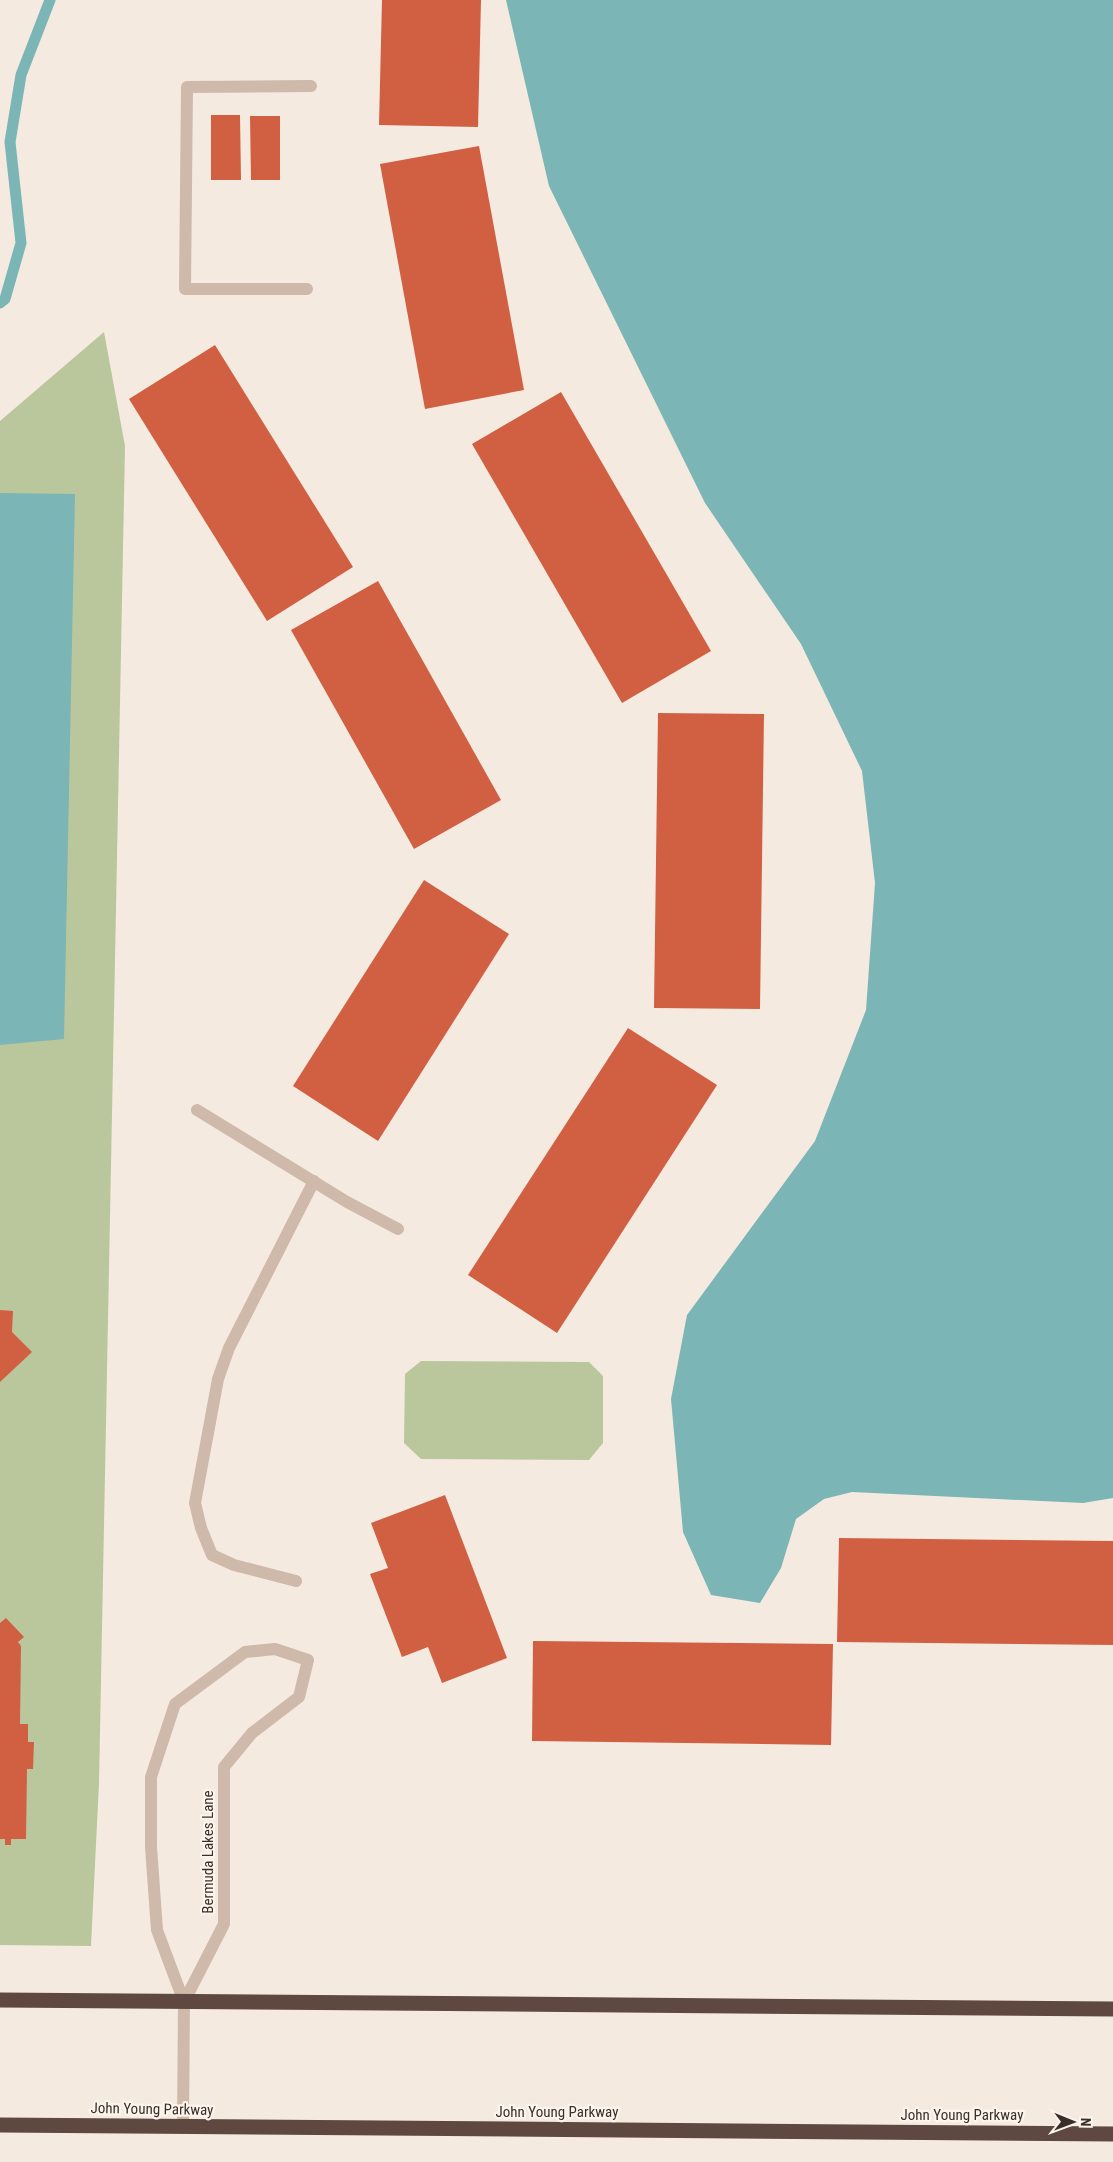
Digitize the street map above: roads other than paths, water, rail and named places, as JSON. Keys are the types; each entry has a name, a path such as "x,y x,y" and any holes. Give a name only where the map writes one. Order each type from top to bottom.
{"highway":[{"path":"0,2000 1113,2009"},
{"name":"John Young Parkway","path":"0,2125 1113,2134"}],"street":[{"path":"307,289 185,289 187,87 311,86"},
{"path":"197,1110 347,1202 398,1229"},
{"path":"296,1581 234,1565 212,1555 201,1528 195,1503 218,1379 229,1348 314,1182"},
{"name":"Bermuda Lakes Lane","path":"183,2127 184,2002 157,1930 151,1847 152,1777 175,1704 245,1652 275,1649 308,1660 299,1696 252,1733 224,1767 224,1924 184,2002"}],"water":[{"path":"506,0 1113,0 1113,1498 1083,1503 852,1492 824,1499 796,1519 781,1568 760,1603 711,1595 683,1532 671,1399 687,1315 815,1141 866,1010 875,883 862,771 801,644 705,503 549,186"},
{"path":"0,493 75,494 64,1039 0,1045"}],"waterway":[{"path":"0,303 5,299 21,243 10,142 21,75 50,0"}]}
